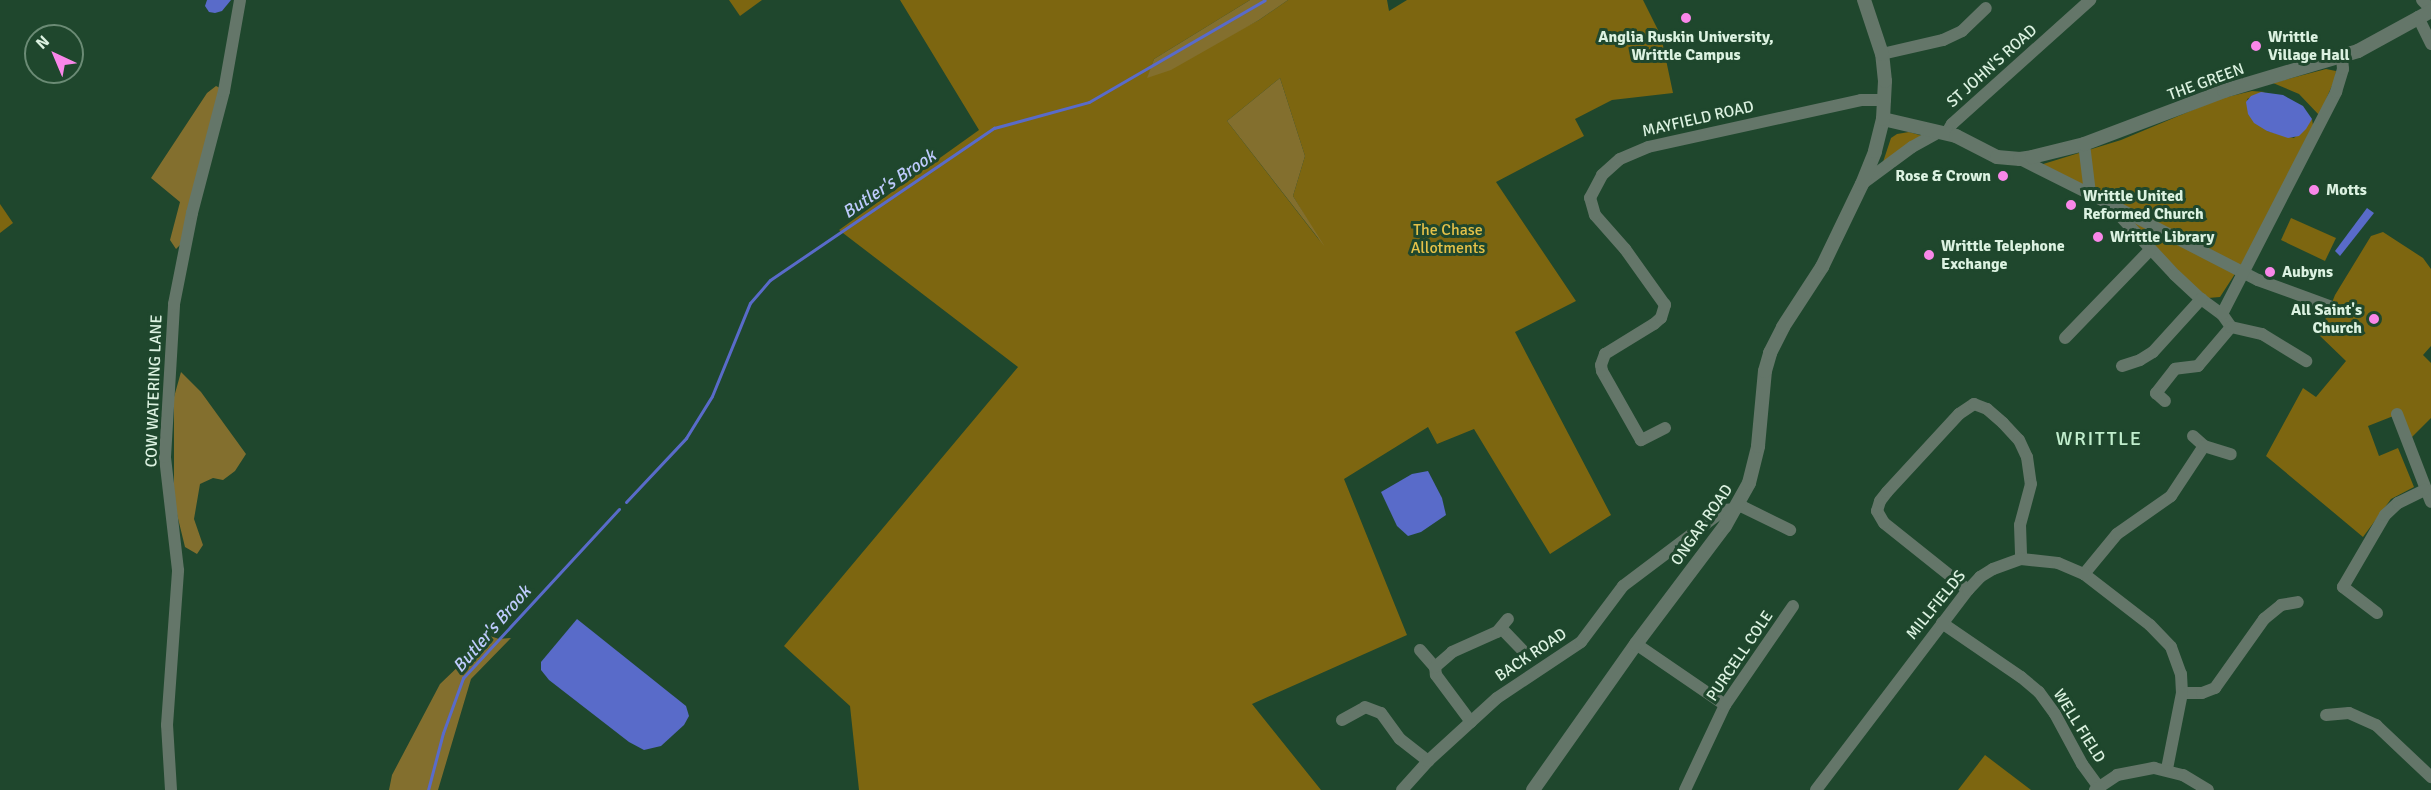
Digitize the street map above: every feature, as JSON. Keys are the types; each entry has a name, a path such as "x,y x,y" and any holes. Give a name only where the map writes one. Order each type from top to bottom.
{"street":[{"name":"COW WATERING LANE","path":"171,790 167,725 178,570 165,458 174,304 192,213 224,91 240,0"},
{"name":"ONGAR ROAD","path":"1533,790 1636,644 1737,507 1752,475 1770,353 1783,327 1822,267 1862,184 1875,151 1883,119 1885,100 1882,54 1864,0"},
{"name":"ST JOHN'S ROAD","path":"1943,133 2090,0"},
{"path":"1882,54 1943,40 1962,31 1986,8"},
{"path":"2425,10 2431,44"},
{"name":"THE GREEN","path":"1883,119 1943,133 1997,157 2020,159 2084,144 2224,91 2342,57 2358,51 2425,10"},
{"path":"2306,362 2262,334 2231,327 2222,314 2336,92 2343,69 2342,57"},
{"name":"MAYFIELD ROAD","path":"1665,428 1641,440 1602,371 1602,359 1605,354 1654,324 1661,318 1665,304 1632,258 1595,215 1590,198 1602,175 1620,159 1648,147 1861,100 1885,100"},
{"name":"ONGAR ROAD","path":"1862,184 1912,147 1943,133"},
{"path":"2084,144 2090,193"},
{"name":"THE GREEN","path":"2020,159 2037,170 2090,193 2269,285 2316,299 2332,307"},
{"name":"THE GREEN","path":"2108,203 2150,250 2200,299 2222,314"},
{"path":"2066,338 2150,250"},
{"path":"2122,366 2140,360 2153,352 2200,299"},
{"path":"2165,401 2156,393 2175,369 2198,366 2231,327"},
{"path":"1968,590 1884,523 1877,512 1880,501 1887,492 1959,414 1974,404 1987,409 2003,423 2019,440 2026,457 2031,484 2020,525 2021,559"},
{"path":"2377,613 2343,587 2385,515 2398,503 2428,496 2397,414"},
{"path":"2193,436 2204,446 2231,453"},
{"path":"2084,574 2117,534 2171,496 2204,446"},
{"path":"1737,507 1790,530"},
{"name":"BACK ROAD","path":"1401,790 1428,761 1512,686 1581,642 1612,598 1655,561 1725,510 1737,507"},
{"name":"MILLFIELDS","path":"1816,790 1968,590 1980,577 1993,569 2021,559 2058,562 2084,574 2150,625 2171,647 2181,674 2181,693 2167,769"},
{"path":"2181,693 2202,693 2215,688 2264,619 2281,605 2298,603"},
{"name":"PURCELL COLE","path":"1685,790 1725,705 1793,606"},
{"name":"WELL FIELD","path":"1942,623 2039,692 2050,706 2096,788"},
{"path":"1435,667 1452,652 1505,624 1522,651"},
{"path":"1636,644 1725,705"},
{"path":"1420,650 1435,667 1436,675 1471,722"},
{"path":"1342,720 1365,707 1381,713 1400,739 1428,761"},
{"path":"2326,715 2349,713 2376,725 2431,777"},
{"path":"2096,788 2129,771 2167,769 2183,775 2208,790"}],"green space":[{"path":"729,0 762,0 740,16"},
{"name":"The Chase Allotments","path":"900,0 1250,0 1154,59 1148,77 1259,20 1288,0 1387,0 1389,11 1407,0 1643,0 1661,36 1673,93 1612,100 1575,119 1584,136 1496,182 1576,301 1515,332 1611,515 1550,554 1474,429 1437,444 1428,427 1344,479 1407,635 1252,704 1321,790 859,790 850,706 784,646 1018,367 839,230 979,130","holes":["1280,78 1305,156 1293,196 1320,241 1227,121"]},
{"path":"2326,69 2336,71 2335,79 2319,115 2299,94 2273,83"},
{"path":"2252,91 2265,92 2247,99 2267,131 2294,138 2312,119 2313,125 2244,260 2220,297 2208,298 2203,295 2126,218 2040,165 2121,140 2219,99"},
{"path":"1909,132 1923,136 1883,162 1891,138 1897,134"},
{"path":"0,204 13,223 0,233"},
{"path":"2291,218 2336,238 2325,261 2281,240"},
{"path":"2383,232 2423,258 2431,269 2431,346 2423,355 2431,363 2431,418 2411,438 2401,413 2368,426 2379,456 2398,448 2414,487 2391,499 2363,537 2266,456 2303,388 2316,397 2346,361 2319,335 2335,295 2371,236"},
{"path":"1985,755 2031,790 1958,790"}],"shaded area":[{"path":"1250,0 1288,0 1259,20 1171,70 1147,78 1154,59"},
{"path":"1280,78 1305,156 1293,196 1325,247 1227,121"},
{"path":"216,86 220,88 181,244 176,249 170,240 180,202 151,178 207,93"},
{"path":"181,372 201,392 246,454 235,471 223,480 213,478 200,484 194,519 203,545 197,554 185,547 174,502 174,397"},
{"path":"490,636 499,639 511,638 471,679 438,790 389,790 392,775 440,684"}],"water":[{"path":"207,0 231,0 222,11 215,13 209,12 205,6"},
{"path":"2261,92 2283,95 2303,106 2312,119 2306,129 2299,136 2288,138 2267,131 2254,123 2248,114 2246,102 2251,96"},
{"path":"2367,208 2374,213 2340,256 2335,251"},
{"path":"1428,471 1442,498 1446,515 1421,532 1408,536 1397,526 1381,492 1412,474"},
{"path":"577,619 686,706 689,716 684,725 661,746 644,750 629,742 549,680 541,670 541,662"}],"waterway":[{"name":"Butler's Brook","path":"626,502 686,438 712,396 750,303 770,280 994,128 1089,102 1265,0"},
{"name":"Butler's Brook","path":"428,790 443,733 463,678 619,509"}],"place":[{"name":"Anglia Ruskin University, Writtle Campus","path":"1686,18"},
{"name":"Writtle Village Hall","path":"2256,46"},
{"name":"Rose & Crown","path":"2003,176"},
{"name":"Motts","path":"2314,190"},
{"name":"Writtle United Reformed Church","path":"2071,205"},
{"name":"Writtle Library","path":"2098,237"},
{"name":"Writtle Telephone Exchange","path":"1929,255"},
{"name":"Aubyns","path":"2270,272"},
{"name":"All Saint's Church","path":"2374,319"}],"district":[{"name":"WRITTLE","path":"2099,438"}]}
